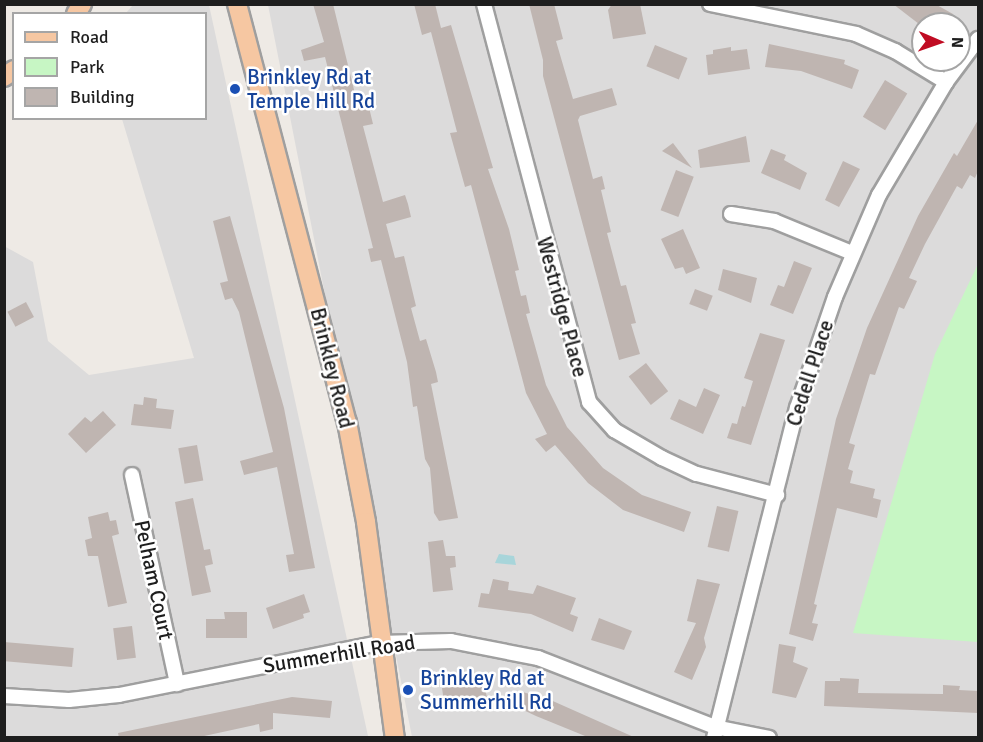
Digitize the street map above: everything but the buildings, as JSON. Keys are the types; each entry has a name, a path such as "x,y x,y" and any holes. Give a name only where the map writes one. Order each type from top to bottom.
{"main road":[{"name":"Brinkley Road","path":"237,4 346,422 366,522 380,643 395,738"}],"street":[{"name":"Westridge Place","path":"484,4 589,402 614,430 662,458 697,474 777,495"},
{"path":"710,4 856,33 895,51 946,82"},
{"name":"Cedell Place","path":"714,732 809,368 852,253 879,195 946,82 978,39"},
{"path":"731,214 774,220 852,253"},
{"name":"Pelham Court","path":"132,475 177,684"},
{"name":"Summerhill Road","path":"4,696 69,700 177,684 380,643 451,641 507,650 714,732 769,738"}],"shaded area":[{"path":"133,5 209,5 368,736 5,737 4,246 33,262 48,341 89,375 194,358 122,120 207,120 207,12 127,12"},
{"path":"268,5 978,5 978,737 412,737"}],"green space":[{"path":"978,264 978,642 853,633 935,354"}],"water":[{"path":"499,554 514,556 516,565 495,563"}],"place":[{"name":"Brinkley Rd at Temple Hill Rd","path":"235,89"},
{"name":"Brinkley Rd at Summerhill Rd","path":"408,690"}]}
